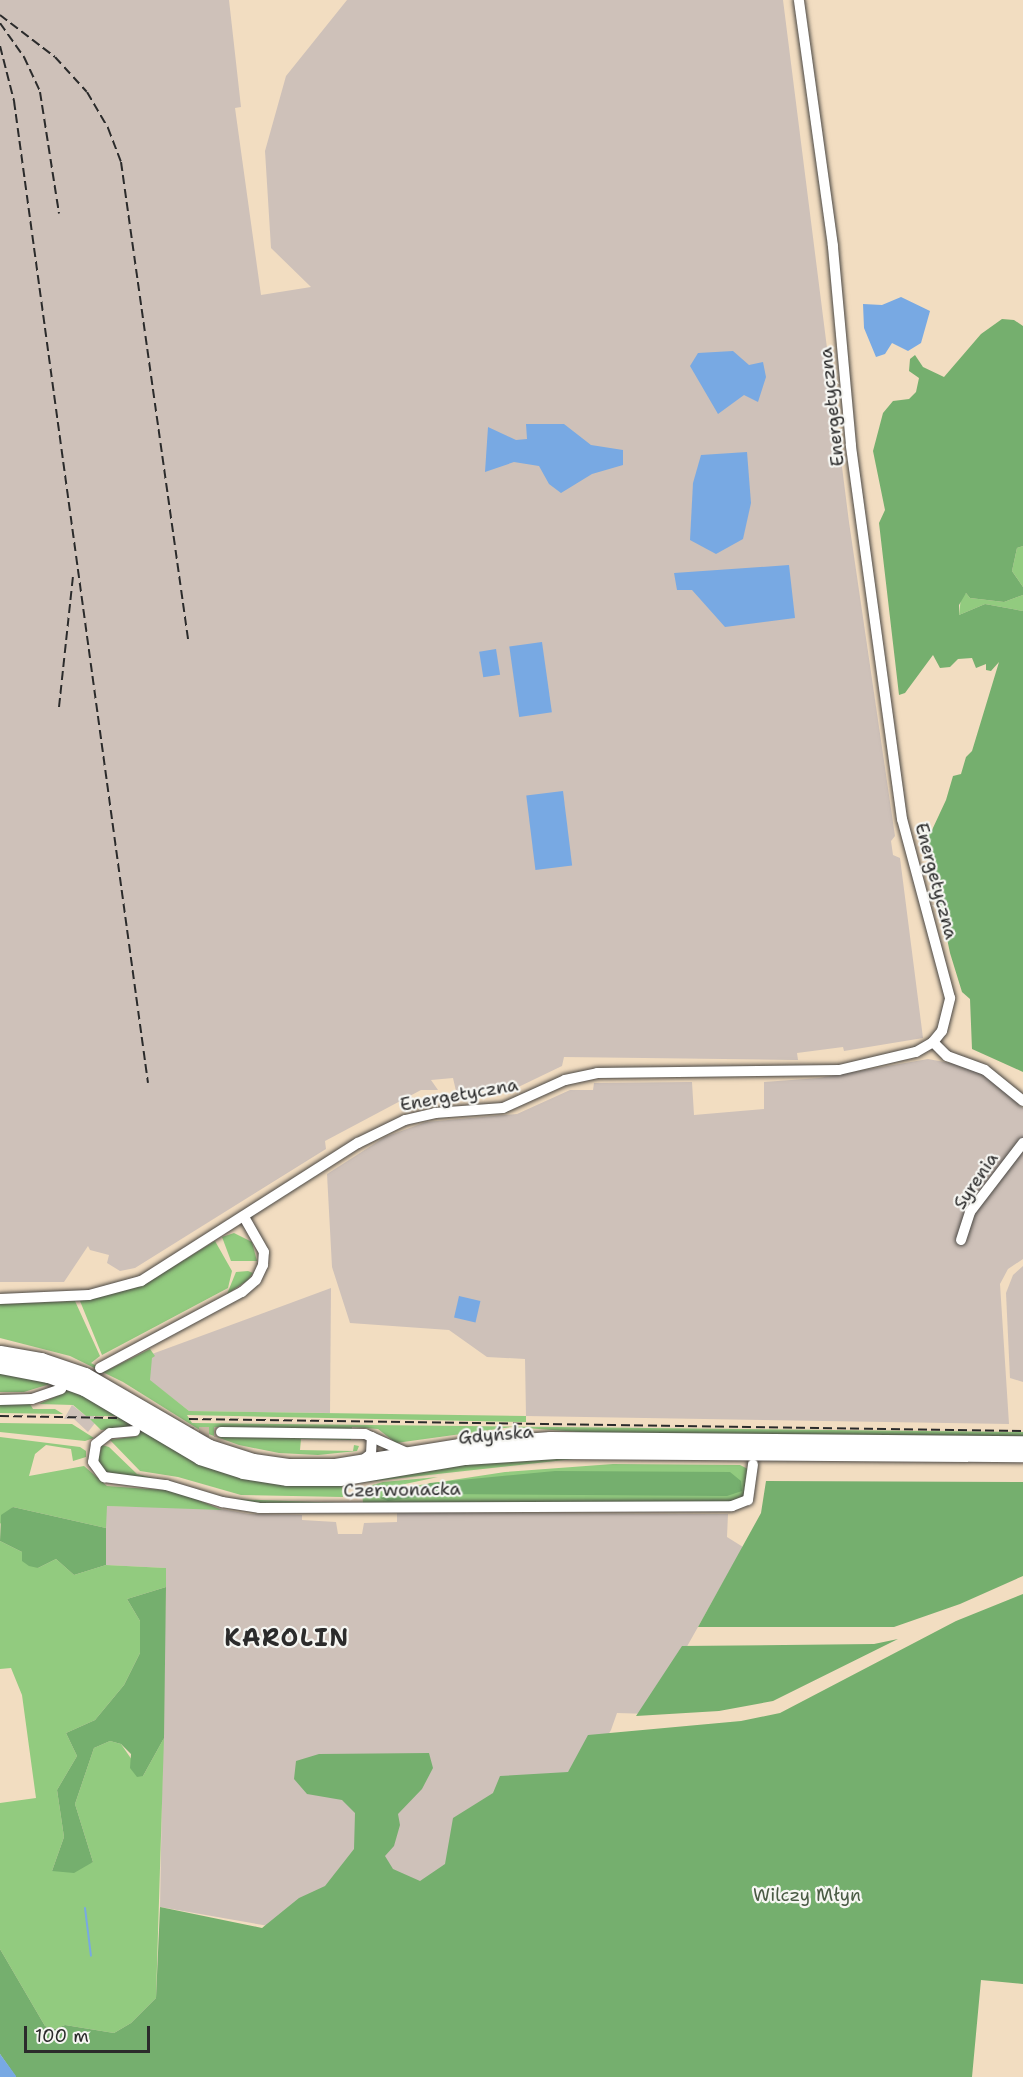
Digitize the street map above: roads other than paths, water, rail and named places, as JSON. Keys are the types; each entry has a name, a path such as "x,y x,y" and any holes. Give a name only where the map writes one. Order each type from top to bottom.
{"main road":[{"name":"Gdyńska","path":"0,1353 41,1360 85,1375 189,1438 238,1457 298,1466 362,1461 407,1453 550,1439 1023,1443"},
{"name":"Gdyńska","path":"0,1366 77,1385 186,1450 235,1469 279,1478 339,1478 458,1458 537,1451 718,1450 1023,1454"}],"street":[{"name":"Energetyczna","path":"0,1299 89,1295 129,1285 154,1275 374,1134 421,1116 503,1108 586,1074 821,1072 916,1052 933,1042 947,1021 950,998 902,819 851,445 832,246 800,0"},
{"path":"933,1042 947,1056 985,1070 1023,1101"},
{"name":"Syrenia","path":"961,1240 970,1212 1023,1143"},
{"path":"100,1368 256,1280 263,1265 264,1252 244,1217"},
{"path":"0,1400 32,1399 61,1389"},
{"name":"Czerwonacka","path":"135,1431 113,1432 98,1441 93,1462 104,1477 166,1485 222,1502 258,1508 732,1506 748,1500 753,1464"},
{"name":"Czerwonacka","path":"221,1432 359,1434 372,1437 407,1453"},
{"name":"Czerwonacka","path":"362,1461 371,1454 372,1437"},
{"path":"718,1450 753,1464 778,1451"}],"water":[{"path":"901,297 930,311 921,343 908,351 892,343 885,354 876,357 864,328 863,304 882,305"},
{"path":"733,351 749,365 763,362 766,377 758,402 744,395 718,414 690,366 698,353"},
{"path":"526,424 564,424 591,445 623,450 623,465 592,474 561,493 549,484 539,466 514,462 485,472 488,427 516,440 527,439"},
{"path":"747,452 751,503 743,539 716,554 690,540 693,483 701,455"},
{"path":"789,565 795,618 725,627 692,590 677,590 674,573"},
{"path":"542,642 552,712 519,717 509,647"},
{"path":"496,649 500,675 483,677 479,652"},
{"path":"563,791 572,865 535,870 526,796"},
{"path":"459,1296 480,1301 475,1322 454,1317"},
{"path":"0,2054 16,2076 16,2077 0,2077"}],"waterway":[{"path":"85,1908 91,1956"}],"tunnel":[{"path":"184,1432 221,1432"}],"railway":[{"path":"0,15 55,57 87,92 108,128 121,162 188,641"},
{"path":"0,23 24,57 40,92 59,214"},
{"path":"0,46 14,101 148,1083"},
{"path":"59,707 73,577"},
{"path":"0,1416 117,1418"},
{"path":"189,1419 1023,1431"}],"district":[{"name":"KAROLIN","path":"287,1639"}],"park label":[{"name":"Wilczy Młyn","path":"807,1895"}]}
